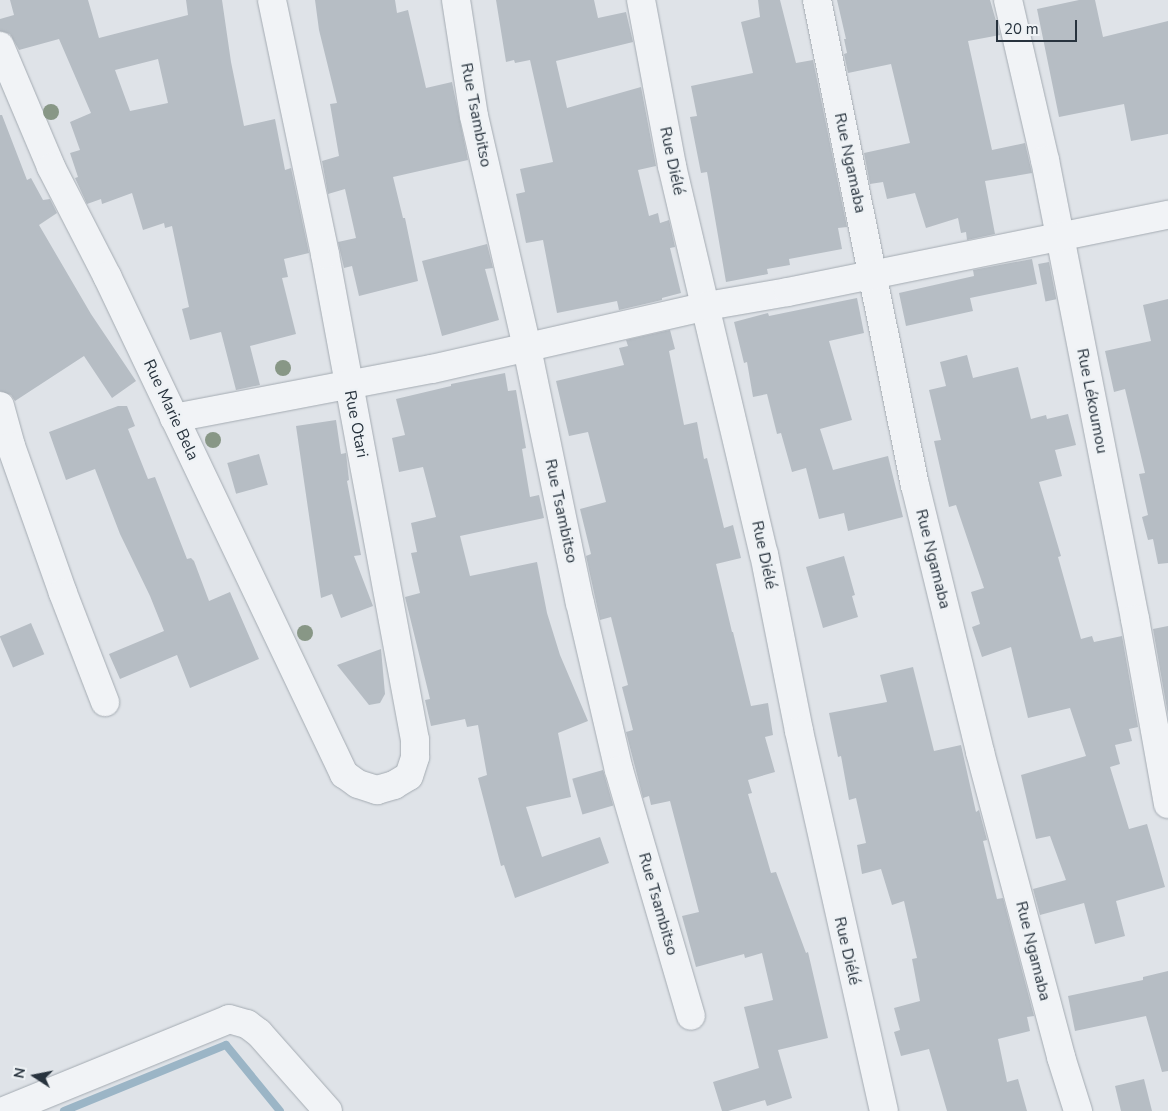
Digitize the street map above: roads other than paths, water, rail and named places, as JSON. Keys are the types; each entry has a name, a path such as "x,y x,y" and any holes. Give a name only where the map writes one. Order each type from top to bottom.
{"street":[{"name":"Rue Otari","path":"272,0 325,254 415,740 415,757 409,776 394,785 378,790 358,784 344,774"},
{"name":"Rue Tsambitso","path":"456,0 474,116 527,348 580,603 619,770 691,1016"},
{"name":"Rue Diélé","path":"641,0 672,166 707,306 764,554 815,807 884,1111"},
{"name":"Rue Ngamaba","path":"817,0 874,274 915,485 980,752 1047,1006 1078,1111"},
{"name":"Rue Lékoumou","path":"1008,0 1045,160 1135,619 1168,804"},
{"name":"Rue Marie Bela","path":"0,46 52,167 344,774"},
{"path":"174,418 527,348 707,306 1168,215"},
{"path":"0,406 10,446 63,593 106,702"},
{"path":"4,1111 229,1019 247,1024 260,1033 328,1111"}],"waterway":[{"path":"64,1111 226,1045 280,1111"}]}
